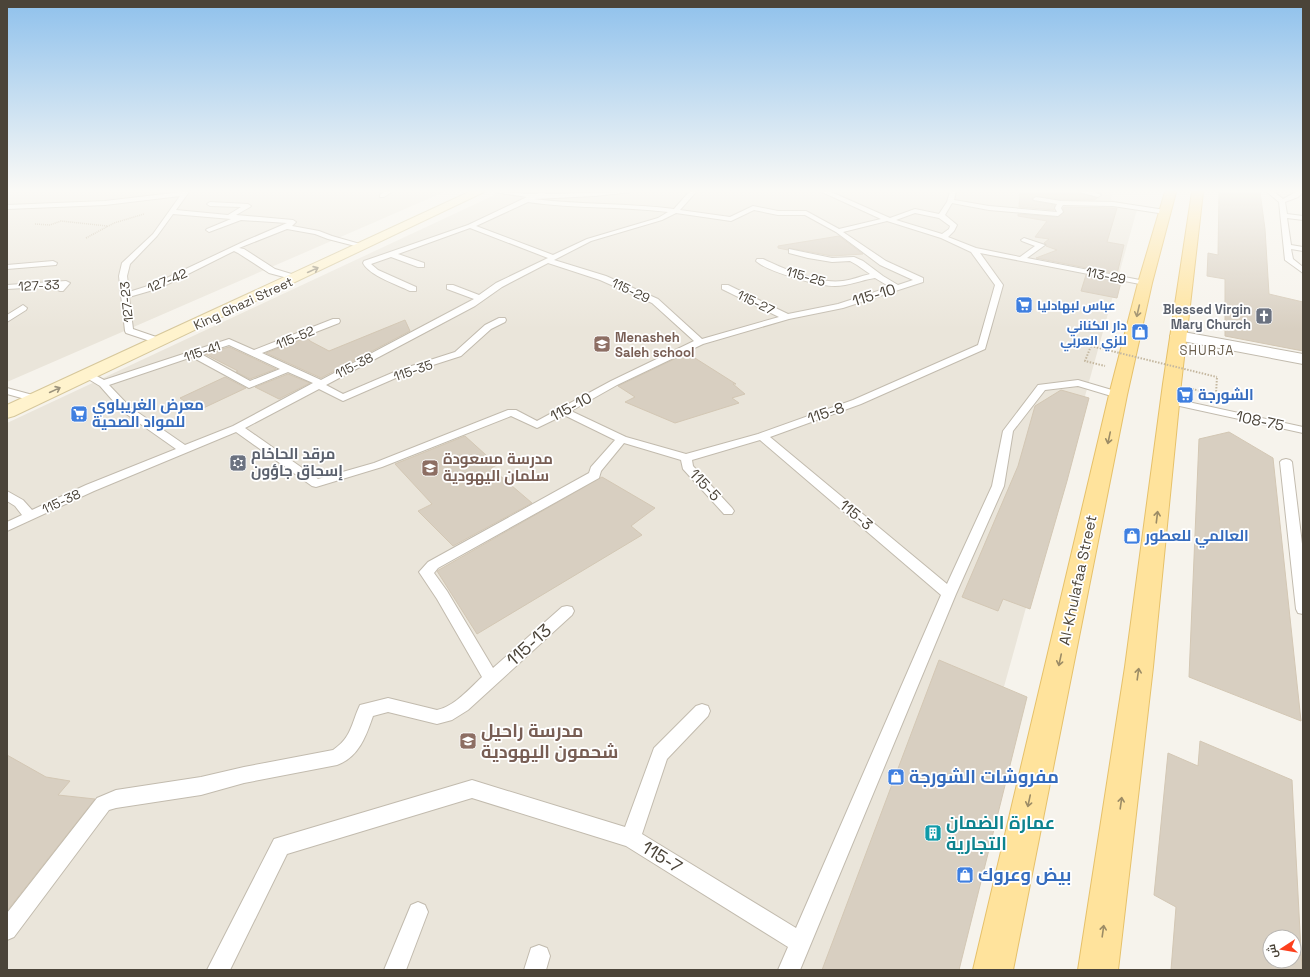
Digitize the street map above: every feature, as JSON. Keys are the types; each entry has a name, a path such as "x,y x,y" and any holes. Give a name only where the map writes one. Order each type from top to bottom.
{"main road":[{"name":"Al-Khulafaa Street","path":"993,970 1118,395 1145,283 1158,238"},
{"path":"1098,970 1139,666 1170,401 1192,238"}],"street":[{"name":"King Ghazi Street","path":"7,412 381,238"},
{"path":"1178,336 1303,360"}],"lane":[{"name":"127-23","path":"152,238 126,263 123,276 129,331 159,341"},
{"name":"127-42","path":"125,296 157,286 233,249 260,238"},
{"path":"329,238 363,246"},
{"path":"413,289 394,279 374,272 367,263 437,238"},
{"name":"115-29","path":"499,238 603,278 655,302 700,342"},
{"name":"115-38","path":"7,527 90,488 236,428 480,298 499,285 595,238"},
{"name":"115-10","path":"236,428 316,483 378,465 512,412 536,425 614,383 700,342 786,317 840,306 920,280 883,263 847,238"},
{"name":"113-29","path":"944,238 974,250 1145,283"},
{"path":"1286,238 1289,260 1303,270"},
{"path":"1021,259 1041,245 1024,240"},
{"path":"1287,246 1303,249"},
{"path":"233,249 241,252 272,271 295,278"},
{"name":"115-8","path":"686,458 762,436 856,402 982,347 1000,285 974,250"},
{"path":"792,251 808,256 832,260 851,259 860,263 876,275 898,288"},
{"path":"390,254 421,265"},
{"name":"115-25","path":"760,261 782,270 831,284 876,275"},
{"path":"7,267 53,263"},
{"name":"127-33","path":"7,287 66,283 60,289"},
{"path":"450,286 480,298"},
{"name":"115-27","path":"725,287 786,317"},
{"path":"7,319 23,308"},
{"name":"115-35","path":"318,384 343,398 402,372 458,354 488,327 502,320"},
{"name":"115-52","path":"254,353 336,321"},
{"name":"115-41","path":"103,384 229,342 318,384"},
{"path":"193,354 249,386 288,369"},
{"path":"88,375 103,384 126,409 185,450"},
{"path":"789,970 799,942 949,594 998,486 1008,431 1042,387 1078,383 1118,395"},
{"path":"7,391 36,399"},
{"name":"108-75","path":"1170,401 1303,430"},
{"path":"564,411 622,439 686,458"},
{"name":"115-3","path":"762,436 949,594"},
{"path":"491,678 442,595 426,572 433,565 595,475 595,470 622,439"},
{"name":"115-5","path":"686,458 687,467 728,511"},
{"path":"1286,462 1297,510 1303,609"},
{"path":"7,495 19,503 30,516"},
{"name":"115-13","path":"7,930 103,804 116,799 202,786 244,775 337,757 345,752 355,742 366,710 388,705 437,717 446,715 462,705 567,611"},
{"name":"115-7","path":"702,711 660,754 631,838 799,942"},
{"path":"218,970 281,846 472,789 631,838"},
{"path":"395,970 418,912"}],"path":[{"path":"1085,361 1091,346 1217,377 1216,394"}],"shaded area":[{"path":"7,238 339,238 7,382"},
{"path":"403,238 1129,238 925,970 7,970 7,423"}],"building":[{"path":"829,238 841,238 863,254 832,256 789,248 788,250 778,248 778,246"},
{"path":"1039,238 1108,238 1107,242 1124,245 1117,274 1036,258 1057,250 1046,246 1044,243 1049,239"},
{"path":"1218,238 1266,238 1269,294 1303,302 1303,351 1225,336 1225,279 1207,276 1208,253 1218,255"},
{"path":"1086,275 1121,282 1117,298 1081,291"},
{"path":"405,320 410,331 321,378 266,353 307,337 310,341 329,351"},
{"path":"229,347 276,369 250,379 205,354"},
{"path":"687,353 736,384 733,384 745,394 732,398 739,403 675,423 625,402 635,397 618,386"},
{"path":"288,374 310,383 279,399 255,387"},
{"path":"225,377 246,388 197,411 180,398"},
{"path":"1061,390 1089,398 1067,481 1030,609 1003,599 998,611 962,597 1018,466 1035,406"},
{"path":"1229,432 1273,458 1301,721 1189,677 1199,439"},
{"path":"465,436 497,465 491,468 532,503 453,546 418,511 432,504 395,464"},
{"path":"602,477 655,508 631,526 642,535 477,634 437,571"},
{"name":"عمارة الضمان التجارية","path":"939,660 1027,697 959,970 822,970"},
{"path":"1200,741 1292,780 1300,929 1262,929 1262,969 1302,970 1171,970 1176,907 1154,895 1168,753 1198,766"},
{"path":"7,755 46,777 70,781 58,795 95,799 7,911"}],"place":[{"name":"عباس لبهادليا","path":"1024,305"},
{"name":"Blessed Virgin Mary Church","path":"1264,316"},
{"name":"دار الكناني للزي العربي","path":"1140,332"},
{"name":"Menasheh Saleh school","path":"602,344"},
{"name":"الشورجة","path":"1185,395"},
{"name":"معرض الغريباوي للمواد الصحية","path":"79,414"},
{"name":"مرقد الحاخام إسحاق جاؤون","path":"238,463"},
{"name":"مدرسة مسعودة سلمان اليهودية","path":"430,468"},
{"name":"العالمي للعطور","path":"1132,536"},
{"name":"مدرسة راحيل شحمون اليهودية","path":"468,741"},
{"name":"مفروشات الشورجة","path":"896,777"},
{"name":"عمارة الضمان التجارية","path":"933,833"},
{"name":"بيض وعروك","path":"965,875"}],"district":[{"name":"SHURJA","path":"1207,350"}]}
